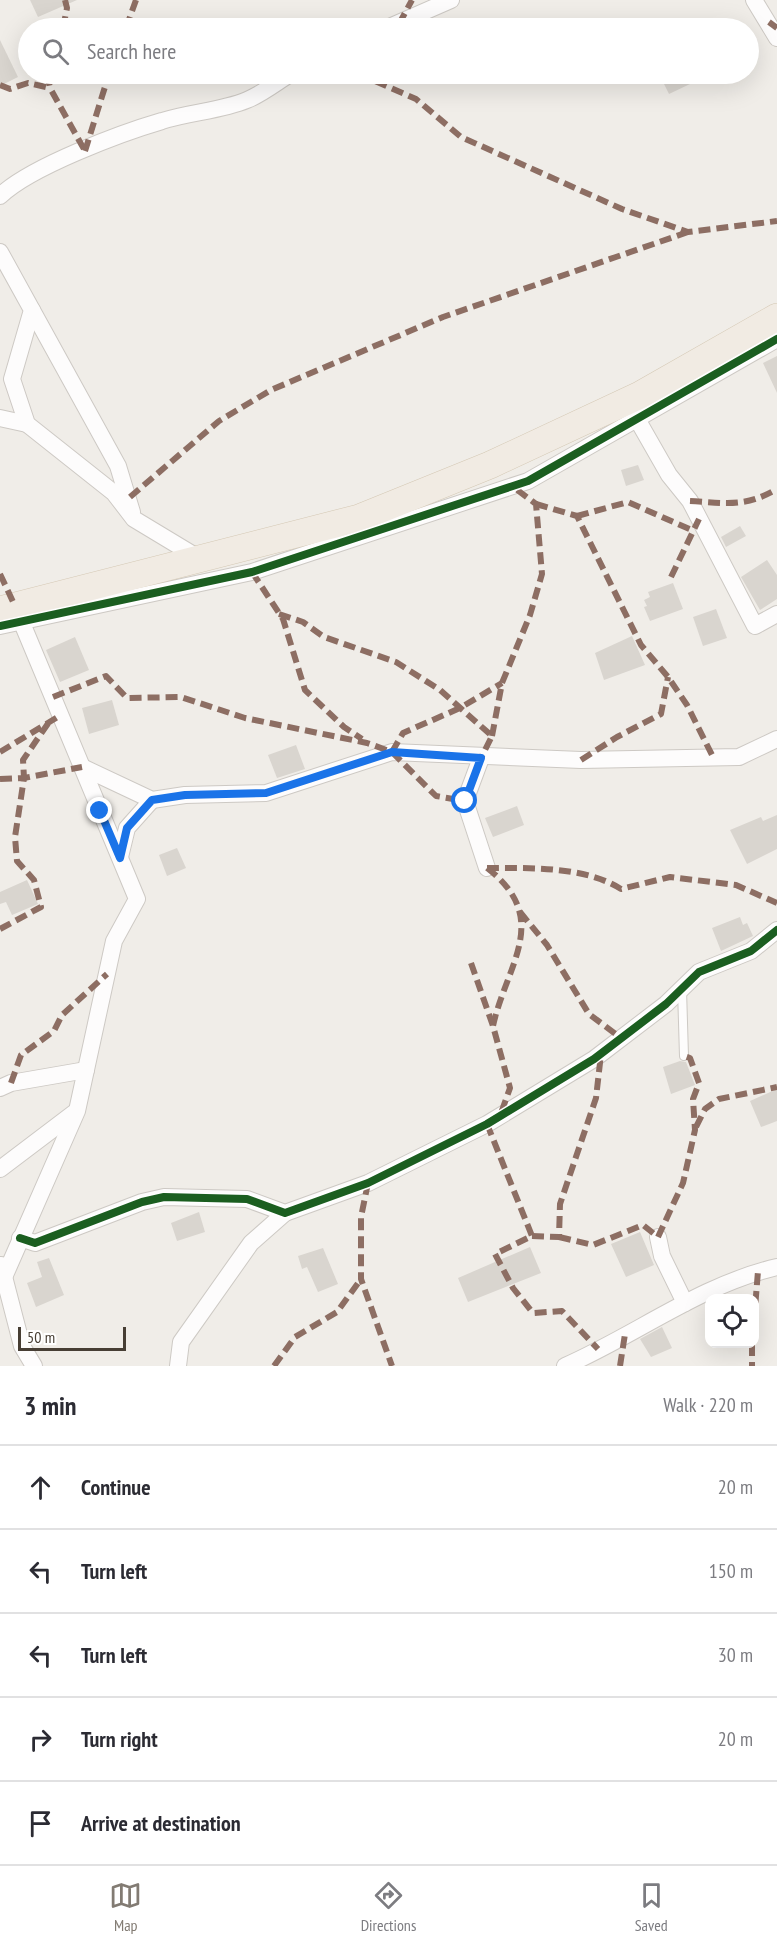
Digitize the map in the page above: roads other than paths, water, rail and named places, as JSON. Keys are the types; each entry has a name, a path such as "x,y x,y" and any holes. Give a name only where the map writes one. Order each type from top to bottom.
{"main road":[{"path":"9,616 202,560 359,518 490,465 640,395 777,317"}],"street":[{"path":"410,18 451,0"},
{"path":"754,0 777,38"},
{"path":"0,196 9,187 36,172 99,144 162,121 247,100 273,84"},
{"path":"0,252 118,466 130,497 134,519"},
{"path":"27,424 6,376 32,310"},
{"path":"34,1366 22,1346 3,1268 20,1238 77,1111 114,941 137,899 82,767 9,616 252,572 528,481 777,339"},
{"path":"0,418 27,424 114,493 134,519 202,560"},
{"path":"637,419 669,475 690,501 754,626 777,614"},
{"path":"82,767 152,800 185,795 266,793 392,752 481,758 581,760 739,757 777,739"},
{"path":"481,758 465,801 487,868"},
{"path":"120,858 127,828 152,800"},
{"path":"178,1366 181,1342 251,1244 285,1213 368,1183 487,1124 594,1059 699,972 751,951 776,937"},
{"path":"0,1088 11,1083 86,1070"},
{"path":"0,1169 77,1111"},
{"path":"20,1238 35,1243 142,1202 164,1197 247,1199 285,1213"},
{"path":"658,1237 662,1256 685,1303"},
{"path":"565,1366 685,1303 758,1271 777,1267"}],"lane":[{"path":"682,988 684,1056"}]}
